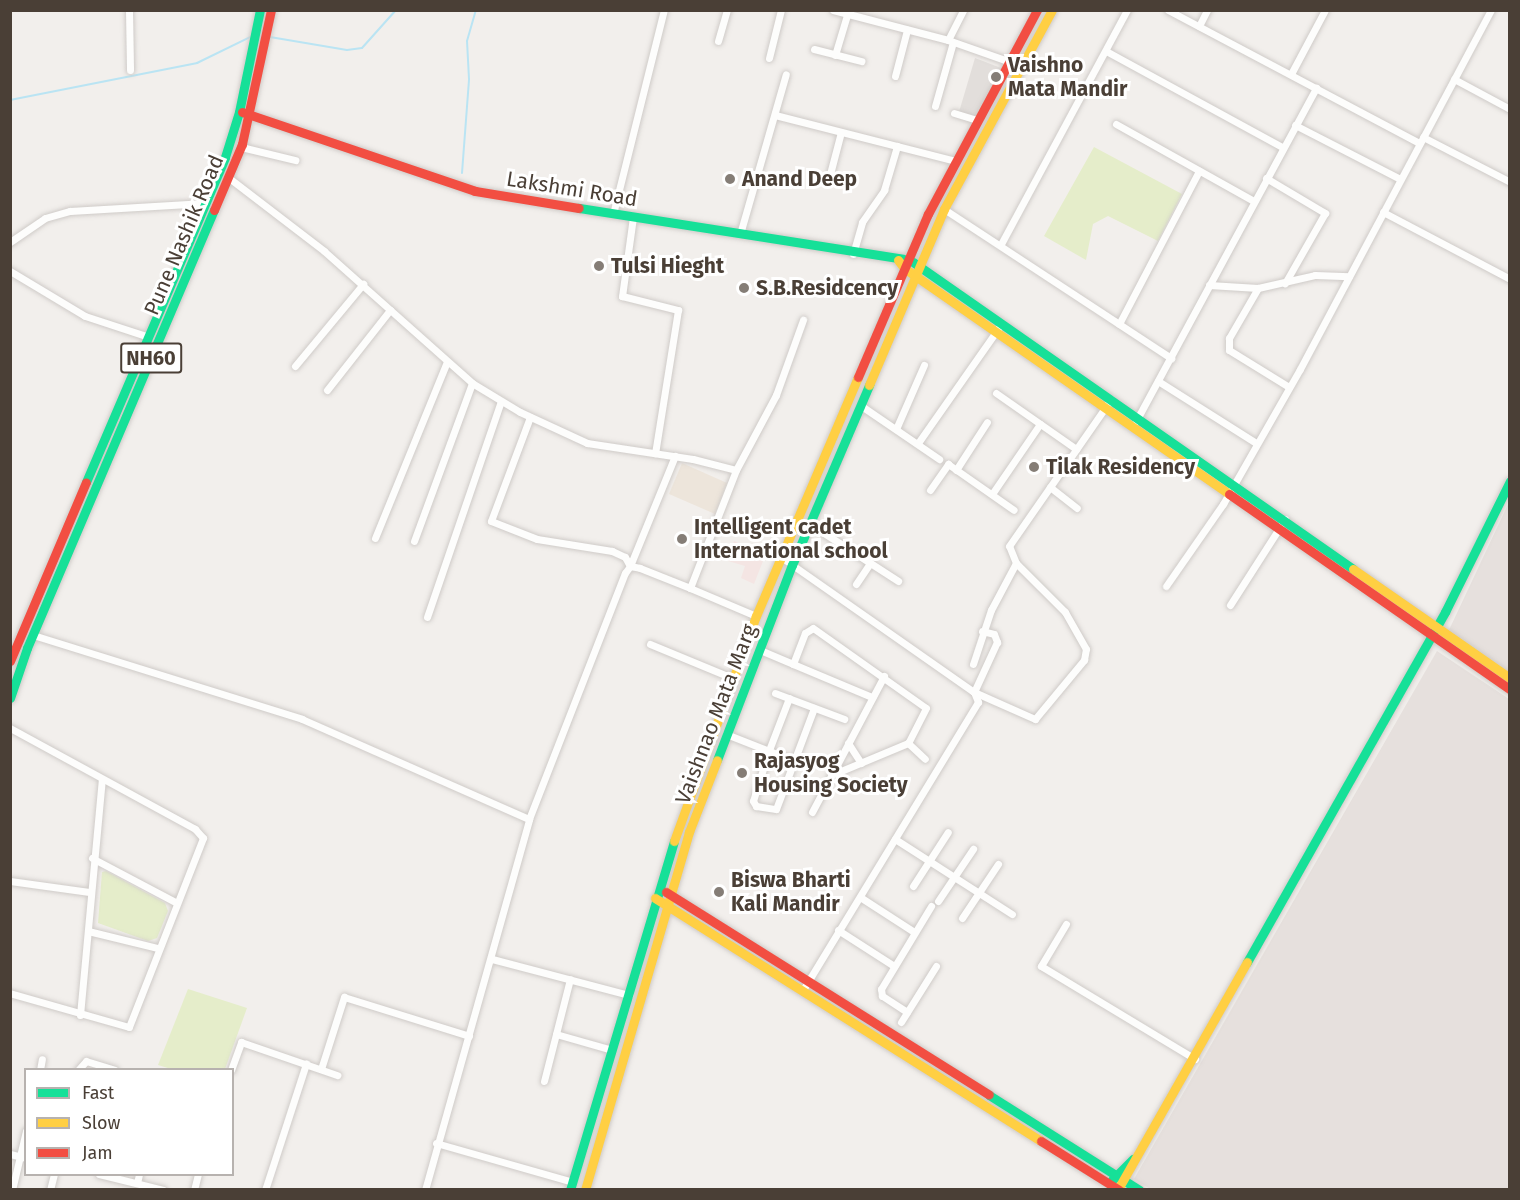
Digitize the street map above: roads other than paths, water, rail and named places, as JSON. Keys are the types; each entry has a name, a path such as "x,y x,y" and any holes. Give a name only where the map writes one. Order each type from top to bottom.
{"main road":[{"name":"Pune Nashik Road","path":"10,661 206,203 239,112 260,10"},
{"name":"Pune Nashik Road","path":"10,698 33,635 241,147 271,10"},
{"name":"Vaishnao Mata Marg","path":"572,1186 659,887 756,615 903,263 1037,10"},
{"name":"Vaishnao Mata Marg","path":"585,1190 689,832 792,565 914,274 944,209 1052,10"},
{"name":"Lakshmi Road","path":"239,112 475,191 903,263"},
{"path":"903,263 918,265 1000,327 1108,403 1235,483 1434,630 1509,689"},
{"path":"903,263 914,274 1000,327"},
{"path":"1136,422 1229,494 1279,529 1509,678"},
{"path":"656,898 1118,1189 1133,1159 1195,1059 1434,630 1509,481"},
{"path":"659,887 1139,1190"},
{"path":"1109,1184 1115,1174 1133,1159"}],"street":[{"path":"129,10 130,70"},
{"path":"613,214 664,10"},
{"path":"718,41 727,10"},
{"path":"769,58 781,10"},
{"path":"832,10 950,41 1022,66"},
{"path":"935,106 950,41 963,10"},
{"path":"1001,244 1127,10"},
{"path":"1168,10 1316,88 1509,182"},
{"path":"1199,26 1207,10"},
{"path":"1291,74 1325,10"},
{"path":"1166,586 1229,494 1289,387 1491,10"},
{"path":"835,55 847,15"},
{"path":"895,76 907,30"},
{"path":"814,49 861,62"},
{"path":"1106,51 1282,147"},
{"path":"740,234 786,74"},
{"path":"1454,79 1509,109"},
{"path":"1136,422 1282,147 1316,88"},
{"path":"954,113 977,120"},
{"path":"775,115 956,161"},
{"path":"1116,124 1254,201"},
{"path":"1295,125 1400,179"},
{"path":"830,174 842,132"},
{"path":"853,254 862,222 884,190 897,146"},
{"path":"241,147 295,160"},
{"path":"1119,324 1199,171"},
{"path":"229,178 363,284 472,383 501,401 587,443 675,456 736,470"},
{"path":"1266,178 1325,213 1285,283"},
{"path":"10,242 45,218 70,211 206,203"},
{"path":"944,209 1001,244 1170,358"},
{"path":"1383,212 1509,279"},
{"path":"633,218 622,296 675,307 678,310 655,453"},
{"path":"10,271 85,316 148,337"},
{"path":"1209,285 1258,288 1315,275 1349,276"},
{"path":"295,366 363,284"},
{"path":"1258,288 1229,338 1229,350 1289,387"},
{"path":"327,390 390,310"},
{"path":"690,588 736,470 776,395 803,320"},
{"path":"918,443 1000,327"},
{"path":"375,538 447,362"},
{"path":"896,429 924,365"},
{"path":"1158,381 1256,443"},
{"path":"414,541 472,383"},
{"path":"996,393 1077,449"},
{"path":"427,617 501,401"},
{"path":"781,557 974,692 1035,719 1084,660 1086,649 1065,612 1016,563 1009,546 1108,403"},
{"path":"860,405 939,459"},
{"path":"530,417 491,521 537,539 612,551 625,557 630,566 756,615"},
{"path":"956,470 987,422"},
{"path":"992,494 1040,424"},
{"path":"424,1190 530,819 675,456"},
{"path":"930,490 948,464 1014,510"},
{"path":"1050,487 1077,508"},
{"path":"1230,605 1285,519"},
{"path":"810,524 898,581"},
{"path":"856,585 870,562"},
{"path":"973,664 982,631 1016,563"},
{"path":"793,664 805,633 813,628 927,708 908,743 831,775"},
{"path":"802,991 976,708 974,692 997,642 994,634 982,631"},
{"path":"33,635 302,719 530,819"},
{"path":"650,644 732,678"},
{"path":"760,650 872,697"},
{"path":"812,812 884,676"},
{"path":"775,693 844,719"},
{"path":"789,698 753,801 756,806 774,812 792,760 814,708"},
{"path":"10,728 201,833 202,844 158,948 129,1027 80,1015 10,993"},
{"path":"726,734 792,760"},
{"path":"848,743 861,763"},
{"path":"908,743 925,759"},
{"path":"80,1015 88,932 89,892 102,779"},
{"path":"913,886 948,831"},
{"path":"895,839 1012,914"},
{"path":"938,901 973,849"},
{"path":"93,858 177,903"},
{"path":"962,918 998,864"},
{"path":"10,881 89,892"},
{"path":"860,897 914,932"},
{"path":"907,1012 880,993 931,906"},
{"path":"1066,924 1041,966 1195,1059"},
{"path":"838,930 894,966"},
{"path":"88,932 158,948"},
{"path":"492,958 629,995"},
{"path":"901,1022 936,966"},
{"path":"543,1081 570,979"},
{"path":"321,1069 344,997 469,1036"},
{"path":"556,1034 612,1050"},
{"path":"232,1068 240,1042 336,1074"},
{"path":"40,1068 42,1059"},
{"path":"80,1068 86,1060 109,1068"},
{"path":"264,1190 306,1064"},
{"path":"436,1143 572,1186"},
{"path":"10,1154 23,1157 12,1190"},
{"path":"107,1176 159,1189"},
{"path":"137,1183 139,1176"},
{"path":"122,1190 124,1180"}],"waterway":[{"path":"270,37 347,50 362,48 396,10"},
{"path":"462,173 469,79 467,41 476,10"},
{"path":"10,100 197,63 250,37"}],"place":[{"name":"Vaishno Mata Mandir","path":"996,77"},
{"name":"Anand Deep","path":"730,179"},
{"name":"Tulsi Hieght","path":"599,266"},
{"name":"S.B.Residcency","path":"744,288"},
{"name":"Tilak Residency","path":"1034,467"},
{"name":"Intelligent cadet International school","path":"682,539"},
{"name":"Rajasyog Housing Society","path":"742,773"},
{"name":"Biswa Bharti Kali Mandir","path":"719,892"}]}
